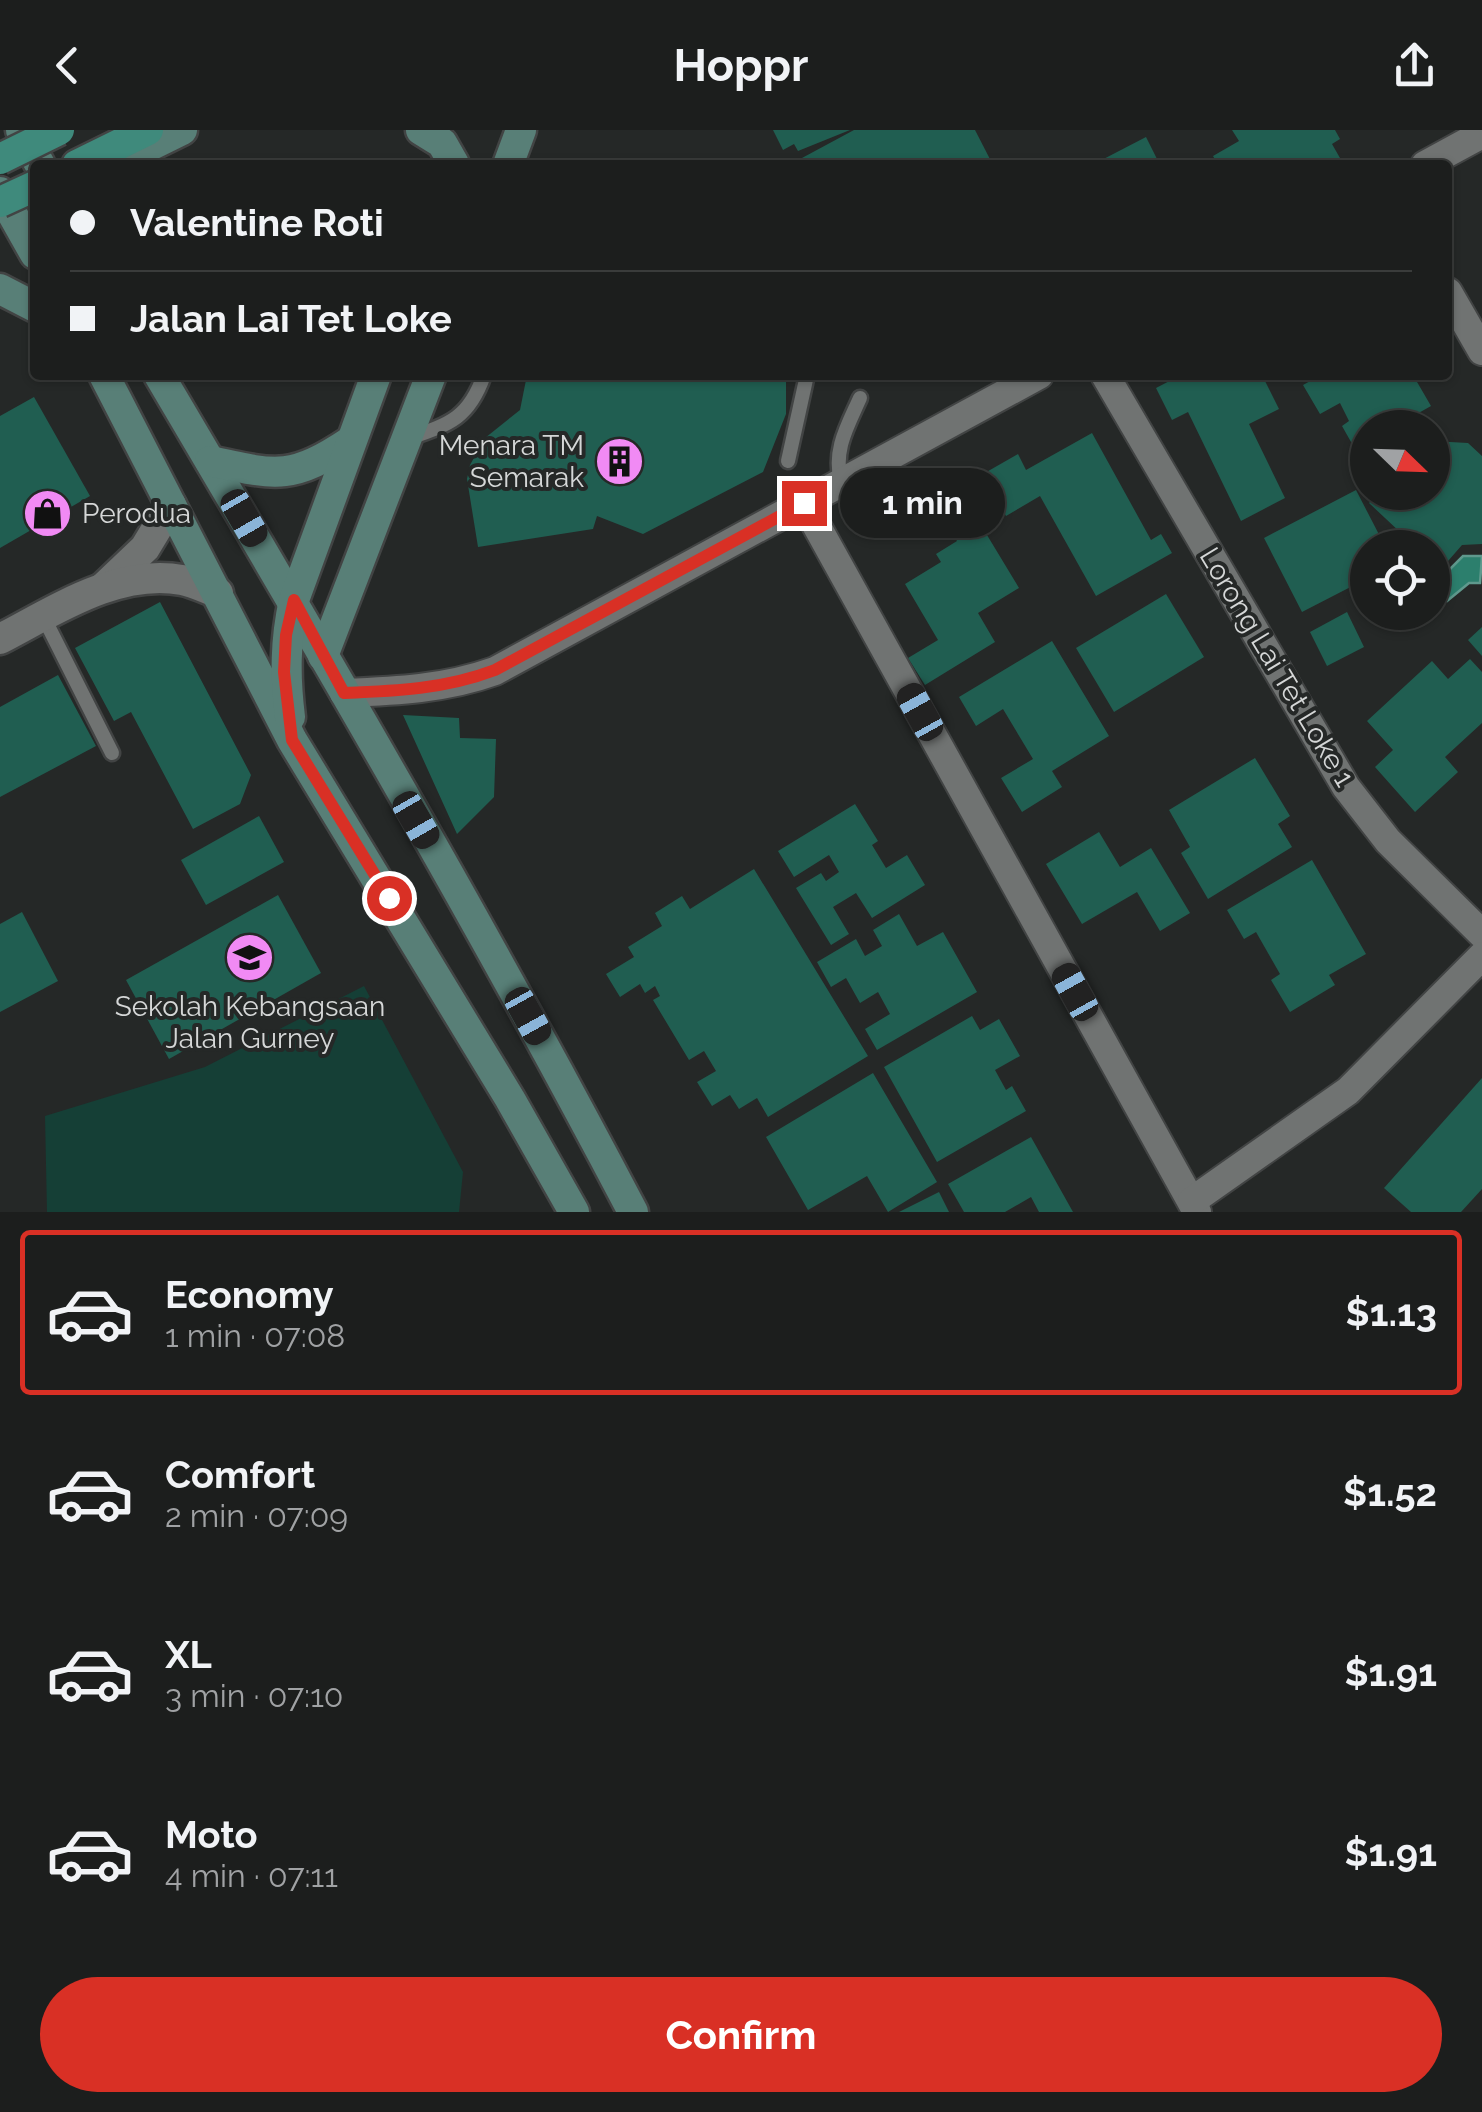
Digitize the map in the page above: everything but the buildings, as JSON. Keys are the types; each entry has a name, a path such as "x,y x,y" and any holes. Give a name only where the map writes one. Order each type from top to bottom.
{"main road":[{"path":"20,130 37,160"},
{"path":"0,159 59,130"},
{"path":"119,160 182,130"},
{"path":"421,130 442,143 452,160"},
{"path":"455,160 466,130"},
{"path":"95,160 143,147"},
{"path":"30,189 9,204 30,244"},
{"path":"0,288 30,303"},
{"path":"107,380 292,740 510,1099 574,1212"},
{"path":"162,380 294,600 633,1212"},
{"path":"292,740 284,672 286,635 294,600 374,380"},
{"path":"324,656 429,380"},
{"path":"210,461 258,471 286,472 314,466 352,440"}],"street":[{"path":"1434,160 1482,134"},
{"path":"1452,299 1482,351"},
{"path":"344,693 459,684 495,670 1029,380"},
{"name":"Lorong Lai Tet Loke 1","path":"1108,380 1346,787 1388,841 1482,934"},
{"path":"804,503 1195,1207 1348,1091 1482,956"},
{"path":"104,588 145,548 171,505"},
{"path":"0,639 104,588 154,578 184,580 218,593"}],"lane":[{"path":"407,440 452,423 472,403 482,380"},
{"path":"788,460 807,380"},
{"path":"841,482 836,460 860,398"},
{"path":"43,616 112,753"}],"shaded area":[{"path":"1463,556 1482,556 1480,583 1469,583 1450,599 1450,569"},
{"path":"364,986 463,1172 459,1212 47,1212 45,1116 205,1067"}],"place":[{"name":"Menara TM Semarak","path":"619,461"},
{"name":"Perodua","path":"47,513"},
{"name":"Sekolah Kebangsaan Jalan Gurney","path":"250,958"}],"route":[{"path":"389,898 292,740 284,672 286,635 294,600 344,693 459,684 495,670 804,503"}]}
